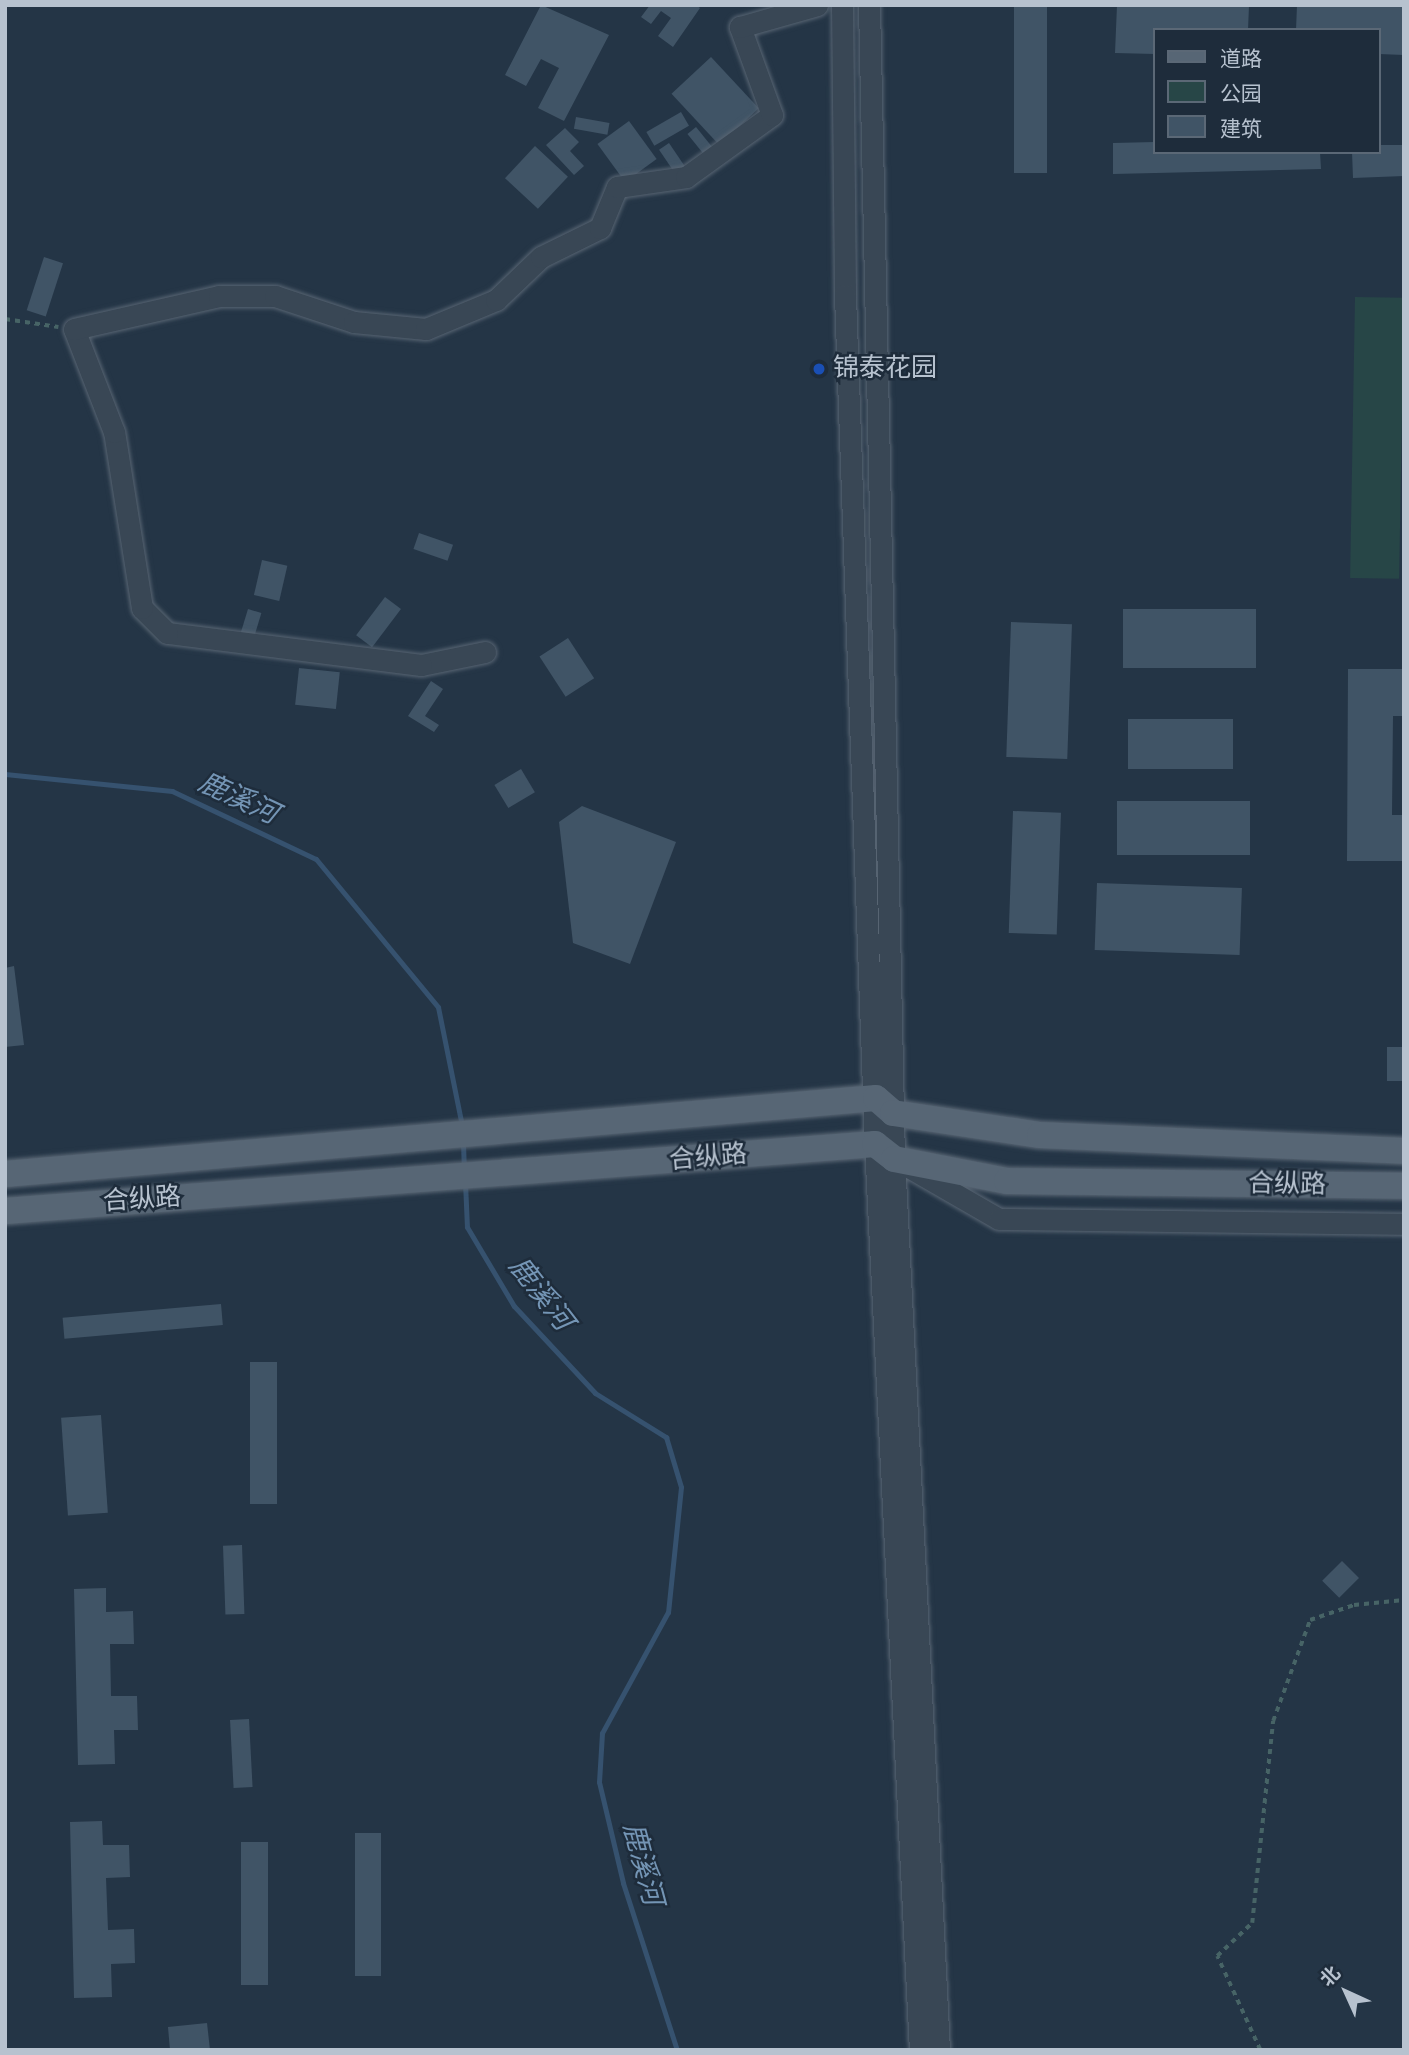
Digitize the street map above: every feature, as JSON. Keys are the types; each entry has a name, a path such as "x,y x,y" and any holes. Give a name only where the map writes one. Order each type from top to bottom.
{"main road":[{"name":"合纵路","path":"5,1174 884,1105 1040,1135 1404,1151"},
{"name":"合纵路","path":"5,1211 378,1182 884,1151 1007,1181 1404,1186"}],"street":[{"path":"485,652 421,666 167,633 142,608 114,432 74,330 242,296 275,296 354,322 426,329 496,300 541,257 600,228 617,187 686,177 772,115 740,27 817,5"},
{"path":"842,5 845,296 884,1105"},
{"path":"869,5 884,1151 920,2050"},
{"path":"884,1151 999,1219 1404,1224"},
{"path":"884,1151 939,2050"}],"path":[{"path":"5,318 74,330"},
{"path":"1260,2050 1217,1956 1252,1923 1273,1721 1310,1620 1354,1605 1404,1600"}],"green space":[{"path":"1355,297 1404,298 1399,579 1350,578"}],"building":[{"path":"541,5 609,35 564,121 538,108 559,68 541,59 526,86 505,75"},
{"path":"650,5 696,5 700,8 673,47 658,36 671,18 661,11 651,24 641,17"},
{"path":"1014,5 1047,5 1047,173 1014,173"},
{"path":"1117,5 1249,6 1248,28 1154,28 1154,54 1115,53"},
{"path":"1297,5 1404,5 1404,55 1381,54 1381,28 1296,28"},
{"path":"711,57 759,108 719,145 672,94"},
{"path":"681,112 689,126 654,146 646,132"},
{"path":"576,117 609,123 607,135 574,129"},
{"path":"629,121 657,159 625,182 597,144"},
{"path":"696,127 713,148 704,155 687,134"},
{"path":"565,128 579,142 570,151 584,166 574,175 546,145"},
{"path":"1154,142 1154,154 1320,154 1321,169 1113,174 1113,143"},
{"path":"669,143 686,168 676,175 659,150"},
{"path":"1381,145 1404,145 1404,176 1353,178 1352,154 1381,154"},
{"path":"535,146 568,177 538,209 505,178"},
{"path":"44,257 63,263 46,316 27,310"},
{"path":"419,533 453,545 448,561 413,549"},
{"path":"262,560 287,566 279,601 254,595"},
{"path":"385,597 401,609 372,647 356,635"},
{"path":"248,609 261,613 253,641 240,637"},
{"path":"1123,609 1256,609 1256,668 1123,668"},
{"path":"1011,622 1072,624 1067,759 1006,757"},
{"path":"568,638 594,678 566,697 539,657"},
{"path":"299,668 340,672 336,709 295,705"},
{"path":"1348,669 1404,669 1404,716 1393,716 1392,815 1404,815 1404,861 1347,861"},
{"path":"431,681 443,689 425,716 439,725 434,732 408,716"},
{"path":"1128,719 1233,719 1233,769 1128,769"},
{"path":"521,769 535,792 508,808 494,785"},
{"path":"1117,801 1250,801 1250,855 1117,855"},
{"path":"582,806 676,842 630,964 573,943 559,822"},
{"path":"1013,811 1061,813 1057,935 1009,933"},
{"path":"1097,883 1242,888 1240,955 1095,950"},
{"path":"14,966 24,1045 5,1047 5,968"},
{"path":"1387,1047 1404,1047 1404,1081 1387,1081"},
{"path":"221,1304 223,1325 64,1339 63,1318"},
{"path":"250,1362 277,1362 277,1504 250,1504"},
{"path":"101,1415 108,1513 68,1516 61,1418"},
{"path":"242,1545 244,1614 225,1615 223,1546"},
{"path":"1342,1561 1359,1578 1339,1598 1322,1581"},
{"path":"106,1588 106,1612 133,1611 134,1644 110,1644 111,1696 137,1696 138,1730 114,1730 115,1764 78,1765 74,1589"},
{"path":"249,1719 253,1787 234,1788 230,1720"},
{"path":"102,1821 103,1845 129,1845 130,1877 106,1878 108,1930 134,1929 135,1963 111,1964 112,1997 74,1998 70,1822"},
{"path":"355,1833 381,1833 381,1976 355,1976"},
{"path":"241,1842 268,1842 268,1985 241,1985"},
{"path":"207,2023 210,2050 170,2050 168,2027"}],"waterway":[{"name":"鹿溪河","path":"5,774 172,791 316,859 438,1007 462,1126"},
{"name":"鹿溪河","path":"463,1143 464,1168"},
{"name":"鹿溪河","path":"465,1182 467,1227 514,1306 595,1393 666,1437 681,1487 668,1612 602,1733 599,1782 623,1883 677,2050"}],"place":[{"name":"锦泰花园","path":"819,369"}]}
